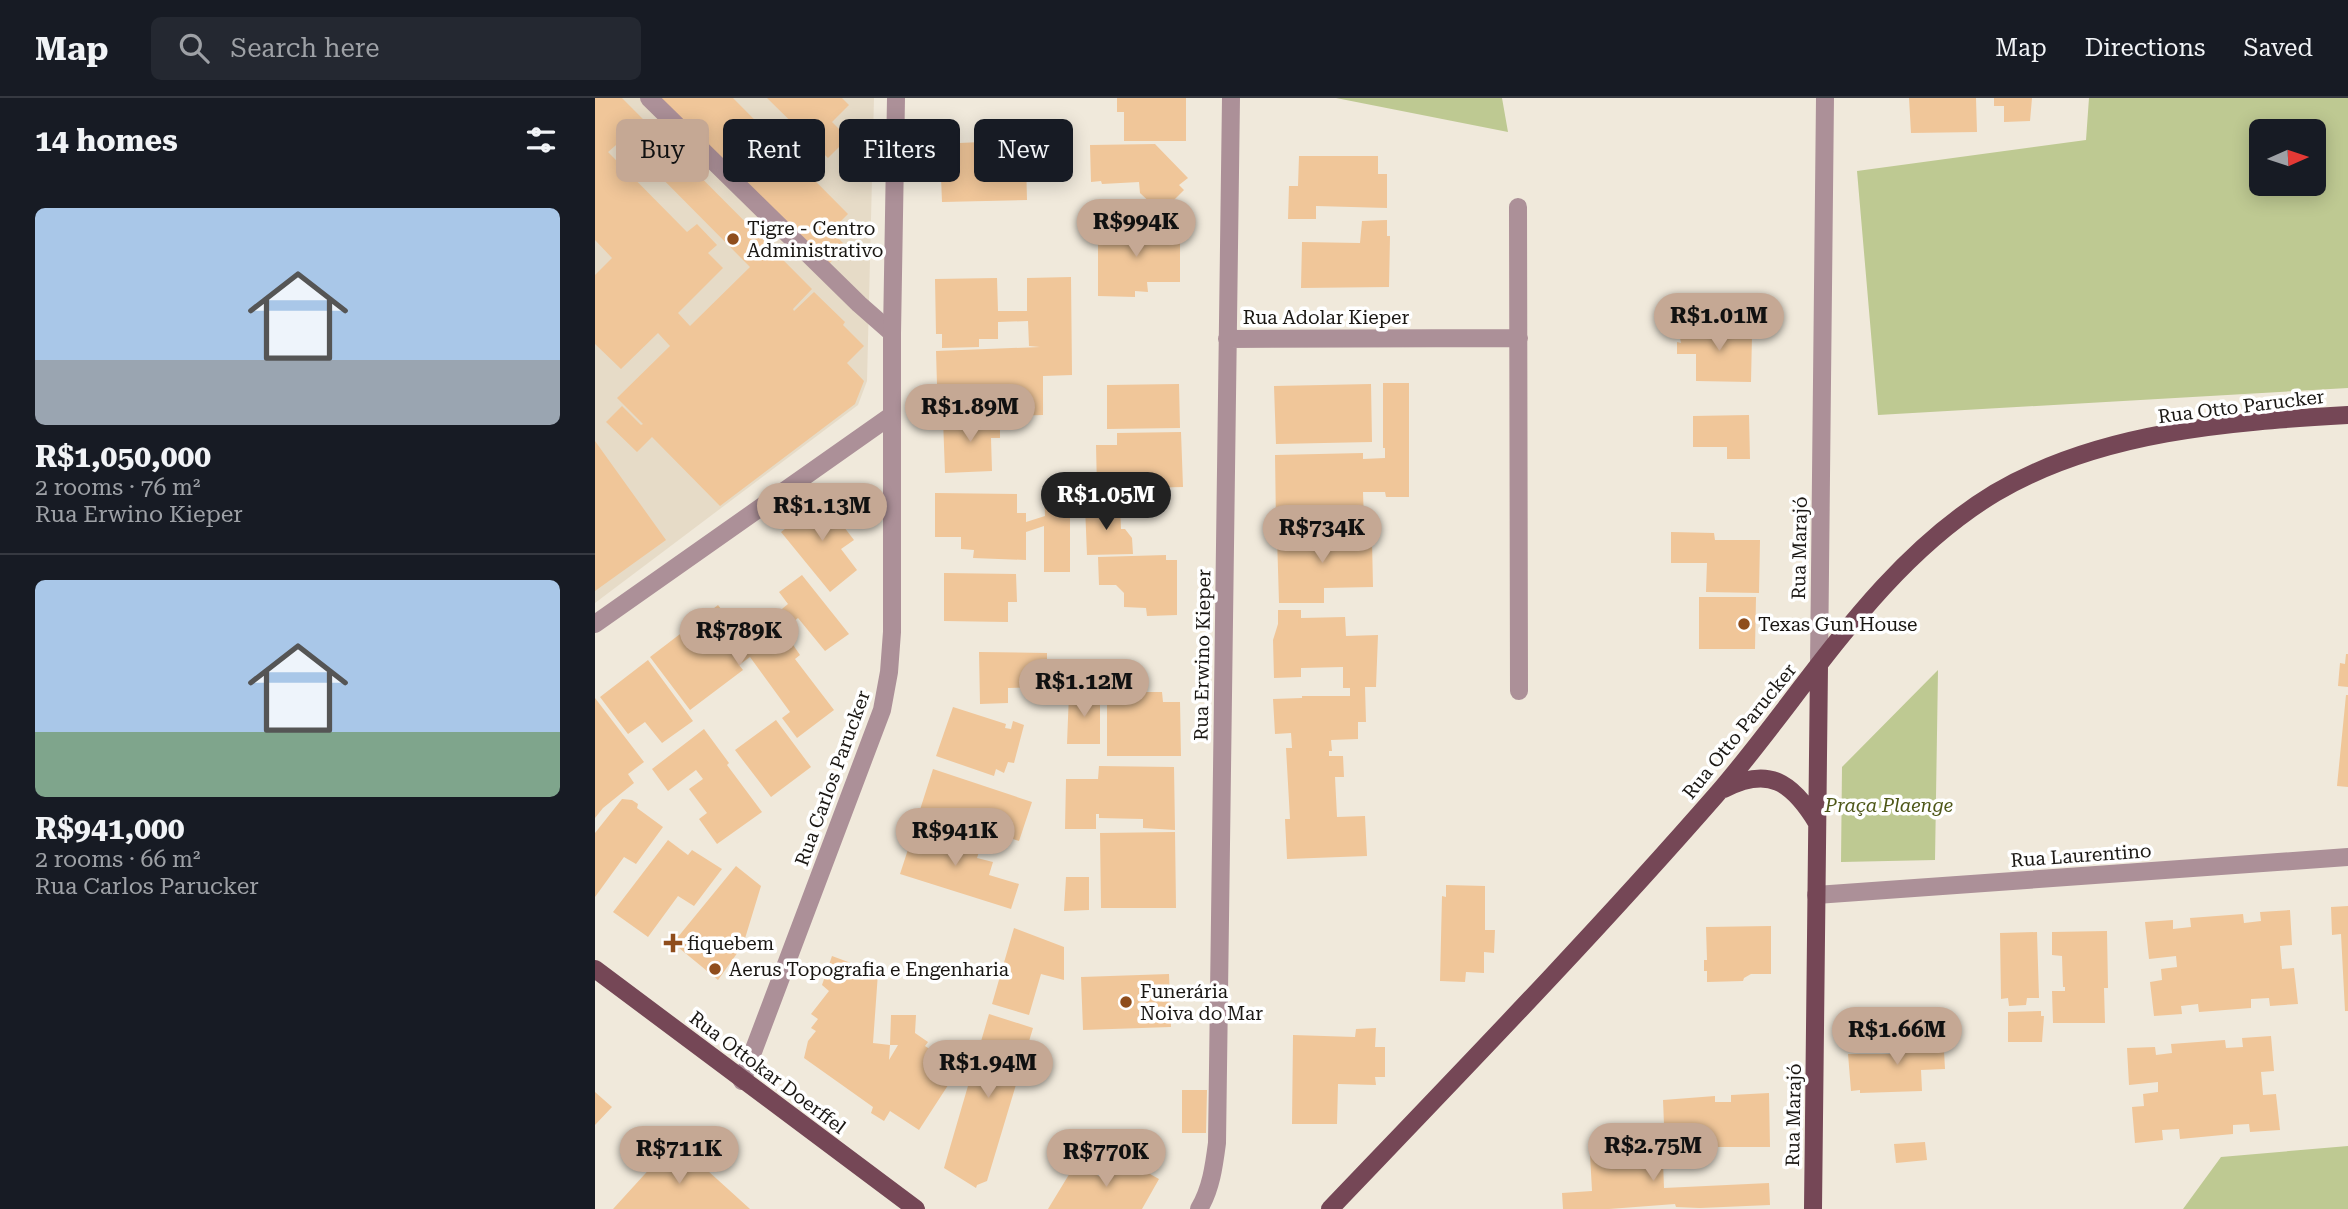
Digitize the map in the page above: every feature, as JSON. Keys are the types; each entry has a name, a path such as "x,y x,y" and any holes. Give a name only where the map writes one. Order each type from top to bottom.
{"main road":[{"name":"Rua Otto Parucker","path":"1330,1209 1506,1025 1718,792 1870,602 1909,560 1951,522 1998,492 2079,456 2167,433 2230,424 2348,415"},
{"name":"Rua Marajó","path":"1813,1209 1819,666"},
{"path":"1718,792 1741,780 1774,779 1788,786 1817,822"},
{"name":"Rua Ottokar Doerffel","path":"595,969 916,1209"}],"street":[{"path":"649,98 859,304 892,332"},
{"name":"Rua Carlos Parucker","path":"743,1081 881,710 889,672 892,632 892,332 896,98"},
{"name":"Rua Erwino Kieper","path":"1199,1209 1214,1170 1217,1143 1231,98"},
{"name":"Rua Marajó","path":"1819,666 1825,98"},
{"path":"1518,207 1519,691"},
{"name":"Rua Adolar Kieper","path":"1227,339 1518,338"},
{"path":"595,624 892,415"},
{"name":"Rua Laurentino","path":"1817,895 2348,857"}],"shaded area":[{"name":"Tigre - Centro Administrativo","path":"595,98 874,98 873,119 839,119 839,182 872,182 867,381 858,405 595,603"}],"green space":[{"path":"1336,98 1502,98 1508,132"},
{"path":"2089,98 2348,98 2348,388 1878,415 1857,171 2086,140"},
{"name":"Praça Plaenge","path":"1938,670 1935,860 1841,862 1842,767"},
{"path":"2348,1146 2348,1209 2183,1209 2221,1157"}],"building":[{"path":"595,98 622,98 643,119 616,119 616,145 608,152 616,160 616,182 638,182 687,232 697,224 717,245 708,253 723,268 678,313 690,326 750,267 666,182 706,182 812,289 794,311 814,292 845,322 843,325 864,346 847,363 864,381 855,404 720,506 652,437 637,452 606,422 622,406 643,424 617,398 670,346 658,333 621,369 595,344 595,275 612,258 595,240"},
{"path":"659,98 733,98 754,119 723,119 723,162 709,148 709,119 680,119"},
{"path":"767,98 842,98 849,105 832,122 839,129 839,147 828,158 825,155 825,119 788,119"},
{"path":"1117,98 1186,98 1186,141 1124,141 1124,112 1117,112"},
{"path":"1909,98 1976,98 1977,132 1911,133"},
{"path":"1994,98 2032,98 2030,121 2004,122 2004,106 1994,106"},
{"path":"974,142 974,182 1027,182 1027,200 942,202 941,182 960,182 960,143"},
{"path":"1155,144 1188,178 1179,185 1184,190 1166,208 1161,204 1156,208 1140,193 1139,182 1091,182 1090,145"},
{"path":"1299,156 1378,156 1378,174 1387,174 1387,208 1316,206 1316,219 1288,219 1289,186 1298,186"},
{"path":"743,182 816,182 848,214 831,231 846,246 827,266"},
{"path":"1387,220 1387,236 1390,236 1389,287 1301,288 1302,242 1360,243 1362,221"},
{"path":"1145,224 1164,224 1163,231 1180,231 1180,282 1147,282 1148,292 1135,291 1135,297 1098,296 1098,226 1146,227"},
{"path":"1071,277 1072,375 1043,376 1043,415 938,418 936,351 1040,347 1029,346 1028,321 998,322 998,339 979,339 979,347 942,348 942,334 936,334 935,279 997,278 998,311 1027,311 1027,278"},
{"path":"1698,320 1727,320 1727,335 1752,335 1751,382 1696,381 1696,354 1677,354 1677,342 1681,343 1680,338 1698,338"},
{"path":"1383,383 1409,383 1409,497 1386,497 1385,492 1363,492 1364,522 1276,524 1275,455 1363,453 1363,459 1385,458"},
{"path":"1179,384 1180,428 1107,429 1107,385"},
{"path":"1371,384 1372,442 1276,444 1274,386"},
{"path":"1749,415 1750,459 1727,459 1727,447 1693,447 1693,416"},
{"path":"1000,417 1000,438 991,438 992,471 945,473 943,419"},
{"path":"1181,432 1183,487 1097,489 1096,445 1117,445 1117,433"},
{"path":"595,441 666,540 595,591"},
{"path":"1070,487 1070,572 1044,572 1044,526 1026,532 1026,560 973,558 974,550 961,549 961,537 935,537 935,493 1017,494 1017,513 1026,513 1026,522 1045,516 1044,488"},
{"path":"821,490 829,500 817,509 819,511 827,505 854,540 841,549 857,570 830,592 781,532 811,509 805,502"},
{"path":"1085,506 1120,506 1121,529 1125,529 1132,538 1133,554 1087,555"},
{"path":"1359,528 1358,541 1372,541 1373,587 1324,588 1324,603 1279,603 1277,536 1323,535 1323,542 1329,542 1329,529"},
{"path":"1671,532 1714,533 1715,540 1760,540 1759,593 1706,592 1707,563 1671,563"},
{"path":"1166,555 1166,560 1177,560 1177,615 1147,616 1146,608 1124,607 1124,593 1116,585 1099,585 1098,557"},
{"path":"944,573 1016,574 1017,602 1008,602 1008,622 944,621"},
{"path":"802,575 849,634 825,651 798,618 787,626 777,613 788,604 779,592"},
{"path":"1699,597 1756,597 1755,649 1699,649"},
{"path":"718,605 754,652 783,630 800,655 795,659 834,710 797,738 782,718 790,712 750,657 739,665 743,670 690,710 650,657"},
{"path":"1278,610 1301,610 1301,618 1345,617 1346,636 1378,635 1376,687 1365,687 1366,722 1358,722 1358,739 1331,740 1332,751 1329,751 1329,756 1343,756 1344,777 1335,777 1337,817 1365,816 1367,856 1287,859 1285,819 1290,819 1286,748 1292,748 1291,733 1275,734 1273,699 1350,696 1350,688 1343,688 1343,667 1301,668 1301,677 1274,678 1273,640 1278,624"},
{"path":"979,652 1047,653 1047,660 1051,660 1051,687 1008,688 1008,703 980,704"},
{"path":"2346,654 2348,687 2338,686 2340,663 2345,664"},
{"path":"648,660 693,721 662,743 645,722 628,734 600,697"},
{"path":"1100,692 1100,744 1067,744 1069,693"},
{"path":"1123,692 1162,692 1163,702 1180,702 1181,756 1107,756 1107,702 1123,702"},
{"path":"2348,695 2348,787 2337,786"},
{"path":"595,698 644,762 628,774 634,783 595,818"},
{"path":"953,707 1006,724 1005,728 1011,729 1013,721 1024,725 1014,763 1008,762 1004,773 996,769 994,776 936,756"},
{"path":"776,720 811,767 771,797 735,750"},
{"path":"704,729 762,812 717,844 699,819 707,813 689,789 703,779 696,770 668,791 652,769"},
{"path":"1099,766 1174,767 1175,830 1143,828 1143,819 1099,818 1099,814 1096,814 1096,829 1065,829 1066,779 1098,779"},
{"path":"933,769 1032,802 1019,841 968,821 966,828 976,831 973,841 959,836 961,830 918,816"},
{"path":"622,799 638,804 637,808 663,827 636,864 624,857 595,897 595,833"},
{"path":"916,825 981,846 977,858 993,862 989,875 1019,884 1011,909 900,874"},
{"path":"1175,832 1176,908 1101,908 1100,833"},
{"path":"668,840 688,855 692,850 722,869 694,906 678,896 648,937 613,912"},
{"path":"736,866 761,886 743,945 718,980 673,943"},
{"path":"1066,877 1089,877 1089,910 1064,911"},
{"path":"1446,885 1485,886 1485,930 1495,930 1494,953 1484,952 1484,973 1466,972 1465,982 1440,981 1442,896 1446,897"},
{"path":"2348,906 2348,1011 2345,1011 2341,934 2332,935 2331,907"},
{"path":"2290,910 2292,945 2280,946 2282,969 2294,968 2298,1004 2270,1006 2269,998 2251,999 2251,1008 2199,1012 2198,1004 2181,1006 2182,1014 2154,1016 2150,982 2162,980 2161,969 2177,967 2176,956 2149,959 2145,922 2173,920 2173,929 2191,927 2190,918 2243,914 2244,923 2261,921 2260,912"},
{"path":"1771,926 1771,974 1751,974 1743,981 1707,982 1707,971 1704,971 1704,960 1707,960 1706,927"},
{"path":"1014,928 1064,947 1064,980 1041,974 1029,1015 992,1004"},
{"path":"2107,931 2108,988 2104,988 2105,1023 2053,1023 2052,991 2065,991 2065,987 2062,956 2052,955 2052,932"},
{"path":"2037,932 2039,998 2027,998 2026,1005 2009,1006 2008,998 2001,999 2000,933"},
{"path":"832,956 878,973 873,1043 890,1045 891,1015 916,1015 915,1033 928,1042 925,1046 952,1064 947,1071 954,1076 919,1130 890,1111 884,1121 871,1113 873,1107 804,1058 808,1041 816,1031 811,1028 818,1019 811,1014 829,991 822,985","holes":["890,1045 898,1045 889,1060"]},
{"name":"Funerária Noiva do Mar","path":"1169,974 1171,1027 1083,1030 1081,977"},
{"path":"2041,1011 2041,1016 2044,1016 2042,1042 2008,1042 2008,1012"},
{"path":"989,1014 1033,1028 987,1181 976,1188 944,1168"},
{"path":"1376,1028 1375,1047 1385,1047 1385,1077 1375,1077 1376,1085 1338,1084 1337,1124 1292,1124 1293,1035 1355,1037 1356,1029"},
{"path":"1943,1033 1945,1069 1921,1070 1922,1091 1851,1091 1848,1054 1902,1054 1902,1050 1912,1049 1912,1035"},
{"path":"2271,1036 2274,1071 2261,1072 2263,1095 2276,1094 2280,1130 2250,1132 2249,1124 2233,1125 2233,1134 2180,1139 2179,1129 2162,1130 2163,1140 2135,1143 2132,1107 2144,1106 2143,1094 2158,1092 2158,1082 2129,1085 2127,1048 2155,1047 2156,1055 2172,1053 2171,1044 2225,1040 2226,1048 2243,1047 2242,1038"},
{"path":"1182,1090 1207,1090 1206,1133 1182,1133"},
{"path":"595,1092 612,1107 595,1125"},
{"path":"1769,1093 1770,1147 1694,1147 1694,1124 1664,1125 1663,1100 1715,1096 1715,1102 1731,1102 1731,1095"},
{"path":"1662,1136 1664,1188 1769,1183 1770,1205 1700,1208 1676,1207 1675,1204 1563,1209 1562,1193 1592,1191 1590,1154 1624,1151 1623,1137"},
{"path":"675,1141 750,1209 613,1209"},
{"path":"1925,1142 1927,1160 1896,1163 1894,1144"},
{"path":"1118,1156 1159,1179 1142,1209 1048,1209 1076,1163 1104,1179"}],"place":[{"name":"Tigre - Centro Administrativo","path":"733,239"},
{"name":"Texas Gun House","path":"1744,624"},
{"name":"fiquebem","path":"673,943"},
{"name":"Aerus Topografia e Engenharia","path":"715,969"},
{"name":"Funerária Noiva do Mar","path":"1126,1002"}]}
